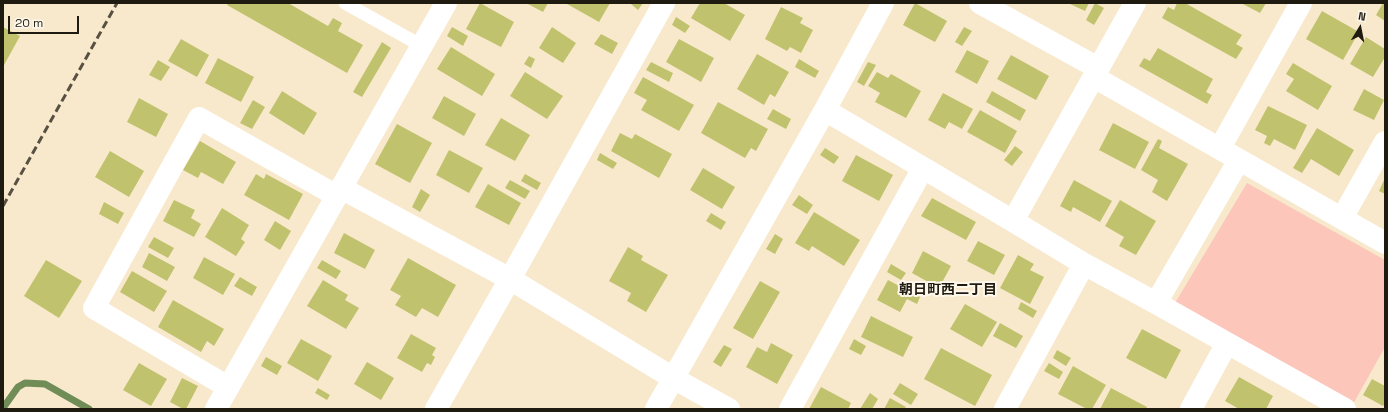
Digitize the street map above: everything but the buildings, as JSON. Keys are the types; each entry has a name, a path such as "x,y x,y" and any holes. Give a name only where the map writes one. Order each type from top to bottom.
{"street":[{"path":"216,409 446,3"},
{"path":"436,409 664,3"},
{"path":"656,409 825,110 883,3"},
{"path":"980,3 1239,160 1385,243"},
{"path":"1013,221 1135,3"},
{"path":"1220,148 1301,3"},
{"path":"825,110 1084,264 1345,409"},
{"path":"228,387 94,308 199,118 339,192 510,279 673,378 729,409"},
{"path":"1342,218 1385,142"},
{"path":"1156,303 1239,160"},
{"path":"790,409 923,168"},
{"path":"1005,409 1084,264"},
{"path":"1191,409 1227,343"}],"lane":[{"path":"345,3 422,46"}],"shaded area":[{"path":"1247,183 1385,260 1385,347 1352,406 1175,303"}],"waterway":[{"path":"3,408 18,387 25,383 45,384 89,409"}],"railway":[{"path":"3,206 117,3"}],"district":[{"name":"朝日町西二丁目","path":"948,290"}]}
